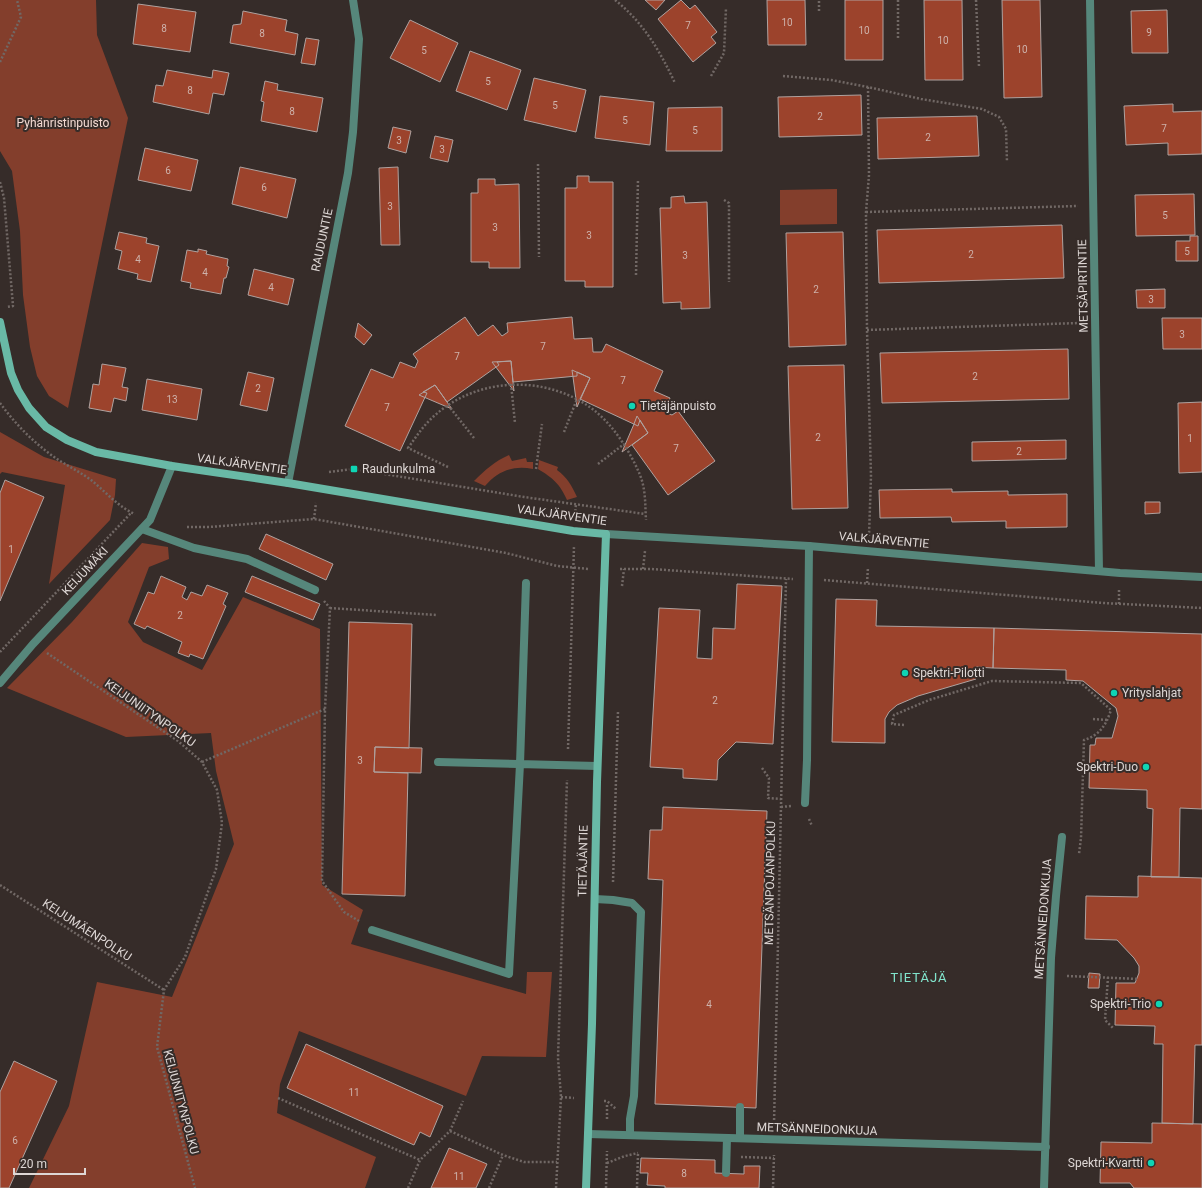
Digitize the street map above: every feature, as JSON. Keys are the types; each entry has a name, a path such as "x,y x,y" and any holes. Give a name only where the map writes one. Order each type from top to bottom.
{"street":[{"name":"RAUDUNTIE","path":"288,483 348,173 353,132 359,39 353,0"},
{"name":"METSÄPIRTINTIE","path":"1090,0 1099,571"},
{"name":"VALKJÄRVENTIE","path":"0,322 11,373 18,390 29,408 46,426 68,440 96,452 172,466 288,483 573,531 809,546 1099,571 1202,578"},
{"name":"KEIJUMÄKI","path":"0,683 33,644 150,520 172,466"},
{"path":"142,529 194,548 247,559 315,590"},
{"name":"TIETÄJÄNTIE","path":"586,1188 606,534"},
{"path":"804,803 807,760 809,546"},
{"path":"372,930 509,974 520,764 526,583"},
{"path":"438,762 598,766"},
{"name":"METSÄNNEIDONKUJA","path":"1044,1188 1051,958 1062,837"},
{"path":"595,899 632,903 641,912 634,1096 630,1119 630,1135"},
{"path":"740,1107 740,1138"},
{"name":"METSÄNNEIDONKUJA","path":"588,1134 1046,1147"},
{"path":"726,1174 727,1138"}],"path":[{"path":"0,62 21,17 17,0"},
{"path":"615,0 643,27 663,59 675,83"},
{"path":"819,0 819,11"},
{"path":"898,0 898,40"},
{"path":"976,0 979,66"},
{"path":"711,76 724,53 726,8"},
{"path":"783,76 831,80 921,99 982,109 999,117 1006,129 1007,162"},
{"path":"868,87 869,175 866,212 867,330 871,476 868,551"},
{"path":"538,164 539,257"},
{"path":"636,275 638,179"},
{"path":"0,182 4,198 13,306 0,307"},
{"path":"724,200 729,203 729,282"},
{"path":"866,212 1094,206"},
{"path":"867,330 1096,323"},
{"path":"511,384 515,423"},
{"path":"324,472 354,469 524,497 645,514 646,495 640,476 624,444 611,426 595,411 577,399 552,389 525,384 494,386 478,390 462,397 432,417 408,448 448,467"},
{"path":"564,432 577,399"},
{"path":"0,403 12,420 56,458 90,480 131,512 150,520"},
{"path":"448,405 474,438"},
{"path":"536,469 542,424"},
{"path":"598,464 624,444"},
{"path":"556,1188 561,1097 558,1058 574,568 573,531 576,504"},
{"path":"0,652 131,512"},
{"path":"182,527 210,527 314,519 506,553 557,566 574,568 652,569 867,583 1087,602 1202,608"},
{"path":"622,589 624,569"},
{"name":"METSÄNPOJANPOLKU","path":"773,1188 786,578"},
{"path":"315,590 330,608 325,709 322,880 344,912 372,930"},
{"path":"330,608 436,615"},
{"name":"KEIJUNIITYNPOLKU","path":"33,644 178,741 202,762 217,790 222,823 216,869 185,957 164,990 157,1047 195,1188"},
{"path":"904,725 892,724 894,715 929,700 992,680 1080,683 1111,710 1108,720 1102,730 1093,737 1084,740 1081,838 1078,860"},
{"path":"613,900 618,706"},
{"path":"202,762 325,709"},
{"path":"1093,719 1108,720"},
{"path":"762,768 769,778 768,798 781,799"},
{"name":"KEIJUMÄENPOLKU","path":"0,885 164,990"},
{"path":"1067,983 1067,976 1138,979"},
{"path":"1108,977 1105,1020 1113,1028"},
{"path":"606,1188 608,1135 607,1093"},
{"path":"278,1098 420,1160"},
{"path":"408,1188 420,1160 450,1131 463,1101"},
{"path":"450,1131 503,1155 524,1162 557,1162"},
{"path":"607,1163 638,1153 645,1153"},
{"path":"637,1188 638,1153"},
{"path":"489,1188 503,1155"},
{"path":"726,1156 774,1158"}],"green space":[{"name":"Pyhänristinpuisto","path":"0,0 96,0 97,35 128,118 68,408 49,396 37,376 30,347 23,295 20,231 12,171 0,151"},
{"path":"837,189 837,224 780,225 780,190"},
{"path":"0,432 44,457 116,479 115,495 110,520 49,584 65,485 2,472 0,474"},
{"path":"509,455 512,461 526,458 527,462 533,462 533,469 519,468 506,470 495,476 485,486 474,481 490,466"},
{"path":"539,460 558,467 557,470 569,482 577,497 567,500 556,482 538,469"},
{"path":"142,543 168,547 169,559 149,567 128,622 143,642 202,670 243,597 320,629 322,885 363,910 351,944 526,994 527,972 552,972 546,1057 482,1056 466,1096 299,1031 280,1084 277,1113 376,1157 365,1188 29,1188 69,1106 97,982 172,997 234,844 216,771 211,733 126,737 7,688 72,622"}],"building":[{"path":"645,0 665,0 656,10"},
{"path":"681,0 690,9 695,5 717,32 711,37 716,43 693,62 658,19"},
{"path":"767,0 805,0 806,45 768,45"},
{"path":"845,0 883,0 883,60 845,60"},
{"path":"924,0 962,0 963,80 925,80"},
{"path":"1002,0 1040,0 1042,97 1004,98"},
{"path":"138,4 196,12 190,52 133,44"},
{"path":"1167,10 1168,53 1132,53 1131,11"},
{"path":"243,11 287,20 285,31 298,34 295,55 230,43 233,25 241,24"},
{"path":"410,20 458,43 440,82 390,58"},
{"path":"306,38 319,40 315,65 301,63"},
{"path":"470,51 521,70 507,110 456,91"},
{"path":"167,70 212,78 213,70 229,73 224,95 213,93 209,114 153,102 156,85 163,86"},
{"path":"534,78 586,90 576,132 524,120"},
{"path":"265,81 278,84 277,90 323,98 317,132 261,121 264,102 261,101"},
{"path":"861,95 862,135 779,137 778,97"},
{"path":"600,96 654,102 650,145 595,138"},
{"path":"1173,104 1173,112 1202,111 1202,154 1168,155 1168,143 1126,145 1124,106"},
{"path":"722,107 722,151 666,151 668,108"},
{"path":"977,116 979,156 878,159 877,118"},
{"path":"393,127 411,131 406,153 388,148"},
{"path":"435,136 453,140 448,162 430,158"},
{"path":"145,148 198,160 191,191 138,180"},
{"path":"240,167 296,179 287,218 232,204"},
{"path":"398,167 400,245 381,245 379,168"},
{"path":"577,176 589,176 589,182 613,182 613,287 585,287 585,281 565,281 565,188 577,188"},
{"path":"478,179 495,179 495,185 519,184 520,268 489,268 489,262 471,262 471,193 478,193"},
{"path":"1194,194 1195,235 1136,236 1135,195"},
{"path":"684,196 685,203 707,202 710,308 681,309 681,302 663,303 660,208 671,208 671,197"},
{"path":"1062,225 1064,278 879,283 877,230"},
{"path":"119,232 147,238 146,243 159,246 151,282 137,279 138,274 118,269 122,251 115,249"},
{"path":"843,232 846,345 789,347 786,233"},
{"path":"1190,236 1198,236 1198,261 1176,261 1176,241 1190,241"},
{"path":"198,249 207,251 206,254 228,259 227,266 229,267 226,278 224,278 221,294 190,288 191,283 181,281 187,250 198,252"},
{"path":"254,269 294,279 288,305 248,295"},
{"path":"1165,289 1165,308 1137,308 1136,290"},
{"name":"Tietäjänpuisto","path":"465,317 478,336 493,325 502,336 508,332 507,323 572,317 574,339 592,338 593,352 602,352 606,344 663,371 654,391 670,398 665,412 672,415 678,411 715,461 668,495 632,445 648,433 640,420 638,426 580,399 590,378 577,372 577,376 513,382 511,361 497,362 499,365 447,402 435,385 423,392 427,393 400,451 345,426 371,369 393,378 400,362 415,368 418,361 413,354"},
{"path":"1162,318 1202,318 1202,349 1163,349"},
{"path":"358,323 372,335 364,345 355,337"},
{"path":"1068,349 1069,399 882,403 880,353"},
{"path":"511,361 513,382 514,391 492,362"},
{"path":"102,364 126,368 122,387 128,388 126,401 114,398 111,412 89,408 93,384 99,385"},
{"path":"844,365 848,508 792,509 788,366"},
{"path":"572,370 590,378 577,407 573,377"},
{"path":"248,372 274,378 267,411 240,405"},
{"path":"147,379 202,389 197,420 142,410"},
{"path":"435,385 447,402 452,409 419,395"},
{"path":"1202,402 1202,472 1179,473 1178,403"},
{"path":"637,416 648,433 622,452 634,424"},
{"path":"1066,440 1066,459 972,461 972,442"},
{"path":"5,480 44,497 0,601 0,493"},
{"path":"952,489 952,492 1008,491 1008,495 1067,494 1067,527 1006,528 1006,521 952,522 951,517 880,518 879,490"},
{"path":"1145,502 1160,502 1160,513 1145,514"},
{"path":"266,534 333,564 326,580 259,549"},
{"path":"161,576 186,587 182,597 187,600 191,592 202,596 207,585 228,593 223,604 226,606 203,659 190,654 189,657 178,653 182,642 147,626 145,629 134,624 148,592 154,594"},
{"path":"252,576 320,604 313,620 245,592"},
{"path":"737,584 782,586 773,744 736,742 718,760 717,780 683,778 683,769 650,767 659,608 700,610 697,658 712,659 713,628 735,629"},
{"name":"Spektri-Pilotti","path":"836,599 877,600 876,626 994,628 993,668 976,667 976,679 918,696 897,705 889,712 885,719 885,743 832,742"},
{"path":"349,622 412,624 409,748 375,747 374,772 408,773 405,896 342,894"},
{"name":"Spektri-Duo","path":"994,628 1202,634 1202,809 1180,808 1179,877 1151,877 1153,809 1147,808 1147,790 1089,788 1090,745 1095,745 1096,738 1112,738 1118,716 1116,708 1083,681 1066,680 1066,670 993,668"},
{"path":"375,747 422,748 421,773 374,772"},
{"path":"663,807 767,811 756,1108 655,1104 663,880 648,879 650,830 662,830"},
{"name":"Spektri-Trio","path":"1138,876 1202,878 1202,1045 1195,1045 1193,1124 1162,1123 1163,1044 1154,1044 1155,1026 1115,1025 1116,983 1135,983 1139,973 1139,966 1134,958 1117,940 1085,939 1086,896 1138,897"},
{"path":"1089,973 1100,974 1099,988 1088,988"},
{"path":"306,1044 443,1106 430,1137 420,1132 414,1145 287,1088"},
{"path":"14,1061 57,1081 9,1188 0,1188 0,1092"},
{"name":"Spektri-Kvartti","path":"1152,1123 1202,1124 1202,1188 1134,1188 1130,1183 1100,1183 1101,1142 1152,1143"},
{"path":"449,1148 487,1164 476,1188 431,1188"},
{"path":"641,1158 715,1160 715,1173 744,1174 744,1166 760,1166 759,1188 665,1188 665,1186 647,1185 648,1173 640,1173"}],"place":[{"name":"Tietäjänpuisto","path":"632,406"},
{"name":"Raudunkulma","path":"354,469"},
{"name":"Spektri-Pilotti","path":"905,673"},
{"name":"Yrityslahjat","path":"1114,693"},
{"name":"Spektri-Duo","path":"1146,767"},
{"name":"Spektri-Trio","path":"1159,1004"},
{"name":"Spektri-Kvartti","path":"1151,1163"}],"district":[{"name":"TIETÄJÄ","path":"919,977"}]}
